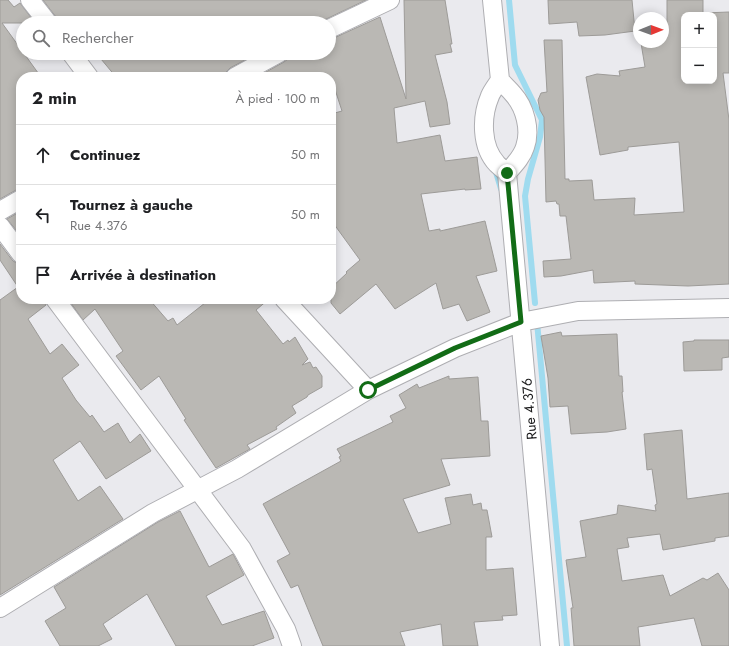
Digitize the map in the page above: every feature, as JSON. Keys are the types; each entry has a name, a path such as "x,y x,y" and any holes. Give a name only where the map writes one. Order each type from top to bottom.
{"street":[{"path":"30,0 43,16"},
{"path":"336,26 390,0"},
{"path":"492,0 500,80 514,94 521,105 527,121 528,134 525,148 507,173 496,164 485,137 484,120 486,105 490,95 500,80"},
{"path":"76,60 85,72"},
{"path":"244,72 266,60"},
{"name":"Rue 4.376","path":"507,173 550,646"},
{"path":"0,211 16,202"},
{"path":"0,226 16,247"},
{"path":"58,304 242,549 286,629 292,646"},
{"path":"289,304 368,390"},
{"path":"0,608 153,513 237,469 368,390 455,348 521,322 578,311 729,308"}],"building":[{"path":"0,0 8,0 14,7 20,3 30,16 16,16 16,23 2,23 16,42 16,60 29,60 37,72 16,72 16,190 0,199"},
{"path":"43,0 366,0 332,16 55,16"},
{"path":"404,0 445,0 452,52 435,55 447,102 450,124 430,127 425,101 394,108 397,143 440,135 445,161 477,157 481,189 465,189 421,194 429,231 440,229 440,231 485,221 497,271 476,276 490,312 467,321 459,304 443,309 436,283 395,309 376,284 340,314 332,304 336,304 336,283 360,260 336,227 336,113 342,111 336,92 336,72 266,72 287,60 336,60 336,37 380,17 406,99"},
{"path":"548,0 632,0 633,31 605,35 579,36 577,22 549,24"},
{"path":"667,0 703,0 703,12 681,12 681,84 717,84 717,12 729,12 729,73 723,73 729,120 729,284 688,286 635,284 635,281 594,283 593,270 561,276 544,277 543,261 571,259 566,216 560,216 559,204 557,204 556,201 546,202 544,117 540,110 538,100 541,93 547,92 544,40 562,40 565,179 569,179 569,181 592,180 594,200 635,198 634,215 684,212 679,142 628,147 628,150 600,155 586,77 597,74 620,76 619,71 645,67 642,48 669,48 669,12 667,12"},
{"path":"102,60 245,60 230,68 226,72 112,72"},
{"path":"16,214 16,230 7,219"},
{"path":"0,244 13,261 16,262 16,284 0,260"},
{"path":"16,288 16,304 46,304 28,319 50,354 62,344 79,365 62,378 76,400 90,417 92,415 104,432 118,423 130,443 140,434 151,451 106,479 80,441 53,460 78,501 100,486 123,519 0,595 0,300"},
{"path":"72,304 153,304 168,321 173,318 177,325 204,304 263,304 256,310 283,344 288,340 289,342 295,337 308,359 302,365 310,362 313,368 316,367 322,376 322,387 292,406 296,413 276,427 277,429 247,445 250,449 216,468 184,420 186,419 159,376 141,390 116,356 123,351 95,309 83,320"},
{"path":"561,332 562,336 617,334 619,376 622,376 622,392 626,429 607,432 571,434 568,406 550,407 548,378 541,336"},
{"path":"694,340 729,340 729,357 722,358 722,370 684,371 683,342"},
{"path":"449,376 449,379 478,377 481,421 488,421 490,456 441,459 450,485 403,499 418,533 451,524 445,498 471,494 473,505 481,503 482,510 487,510 492,537 486,537 486,570 513,568 517,615 502,616 503,620 474,622 478,646 443,646 441,624 400,632 405,646 323,646 298,585 291,588 277,561 290,554 263,504 341,461 339,457 341,456 337,449 393,422 390,416 406,408 399,395 417,384 419,388"},
{"path":"682,430 687,499 729,493 729,536 715,538 715,541 663,550 660,534 627,538 629,547 617,549 622,581 663,575 670,596 703,578 707,580 718,573 729,590 729,646 702,646 694,618 638,627 640,646 574,646 571,608 573,608 566,560 586,557 580,521 617,514 618,505 656,511 655,505 657,504 652,469 647,470 644,434"},
{"path":"180,511 209,567 233,554 244,575 206,596 222,625 264,611 274,638 252,646 176,646 147,594 103,624 112,639 98,646 60,646 45,621 66,608 54,587 158,522"}],"waterway":[{"path":"509,0 515,65 542,120 540,137 528,179 525,196 535,303"},
{"path":"495,169 501,189"},
{"path":"537,322 567,646"}],"route":[{"path":"368,390 455,348 521,322 507,173"}]}
